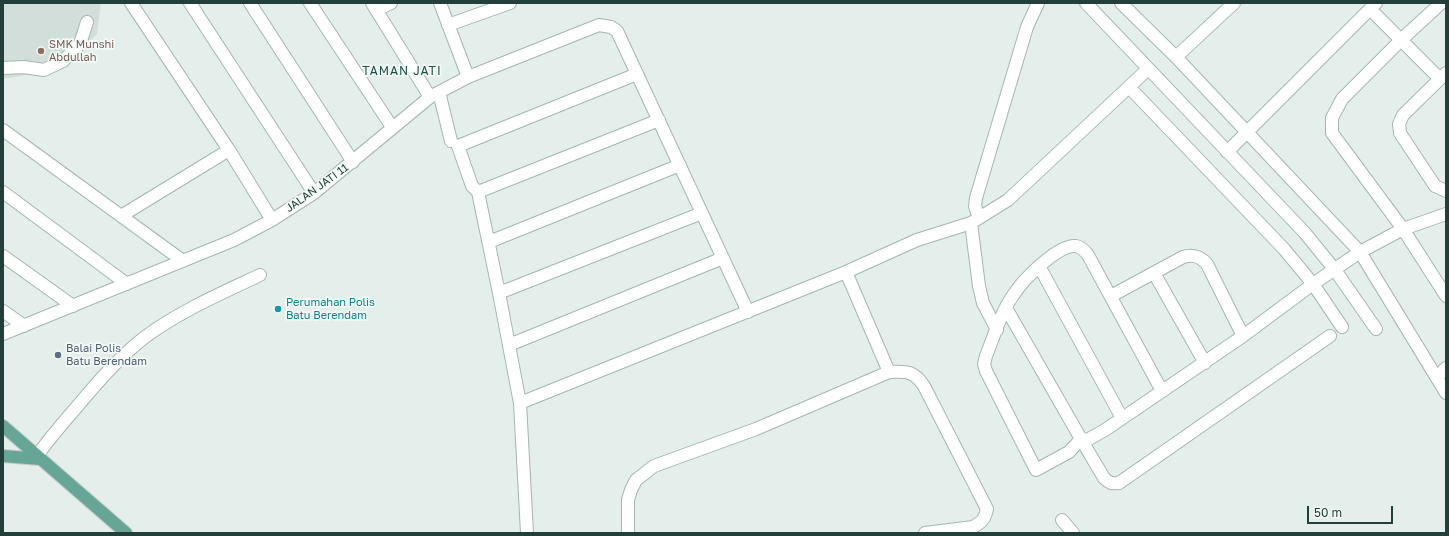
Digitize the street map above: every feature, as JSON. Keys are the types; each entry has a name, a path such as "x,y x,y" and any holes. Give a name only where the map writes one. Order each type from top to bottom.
{"main road":[{"path":"3,426 126,533"},
{"path":"3,456 38,458"}],"street":[{"path":"131,3 229,150 272,220"},
{"path":"190,3 314,192"},
{"path":"250,3 353,162"},
{"path":"310,3 392,127"},
{"path":"391,3 374,6 434,95 451,141"},
{"path":"440,3 468,77"},
{"path":"448,25 510,3"},
{"path":"997,330 983,302 979,286 975,220 976,198 1027,27 1038,3"},
{"path":"1086,3 1305,233 1335,270 1376,329"},
{"path":"1121,3 1176,57 1360,252 1446,393"},
{"path":"1176,57 1234,3"},
{"path":"1441,3 1401,40 1342,99 1332,118 1332,133 1403,229 1446,296"},
{"path":"1227,152 1373,6 1401,40 1443,76 1403,115 1399,124 1400,132 1435,186 1446,191"},
{"path":"3,68 24,67 44,70 63,61 80,44 87,22"},
{"name":"JALAN JATI 11","path":"3,334 234,240 272,220 314,192 353,162 392,127 434,95 468,77 599,25 611,27 617,31 637,74"},
{"path":"520,403 846,272 917,240 975,220 1008,200 1148,69"},
{"path":"527,533 520,403 478,192 472,186 458,146 637,74 748,312"},
{"path":"1129,87 1284,249 1313,284 1342,327"},
{"path":"478,192 658,120"},
{"path":"3,130 182,261"},
{"path":"121,216 229,150"},
{"path":"488,242 680,165"},
{"path":"3,192 127,284"},
{"path":"499,293 702,213"},
{"path":"1081,439 1090,440 1205,363 1313,284 1360,252 1403,229 1446,214"},
{"path":"1081,439 1070,452 1036,470 986,371 984,364 1006,308 1013,295 1023,282 1039,266 1057,253 1075,246 1083,250 1088,255 1162,391"},
{"path":"1111,296 1182,257 1189,255 1196,256 1202,258 1207,264 1243,336"},
{"path":"3,256 73,306"},
{"path":"509,345 723,258"},
{"path":"1039,266 1122,418"},
{"path":"846,272 889,372"},
{"path":"1154,273 1205,363"},
{"path":"38,458 44,446 86,396 114,365 145,337 175,318 260,275"},
{"path":"1006,308 1104,478 1113,484 1119,483 1330,336"},
{"path":"3,311 24,326"},
{"path":"1437,377 1446,368"},
{"path":"628,533 628,500 631,490 636,480 654,466 756,429 889,372 902,371 911,373 918,378 924,386 987,509 985,518 973,527 925,533"},
{"path":"1062,520 1073,533"}],"shaded area":[{"name":"SMK Munshi Abdullah","path":"3,3 101,3 97,34 62,69 3,79"}],"place":[{"name":"SMK Munshi Abdullah","path":"41,51"},
{"name":"Perumahan Polis Batu Berendam","path":"278,309"},
{"name":"Balai Polis Batu Berendam","path":"58,355"}],"district":[{"name":"TAMAN JATI","path":"402,71"}]}
